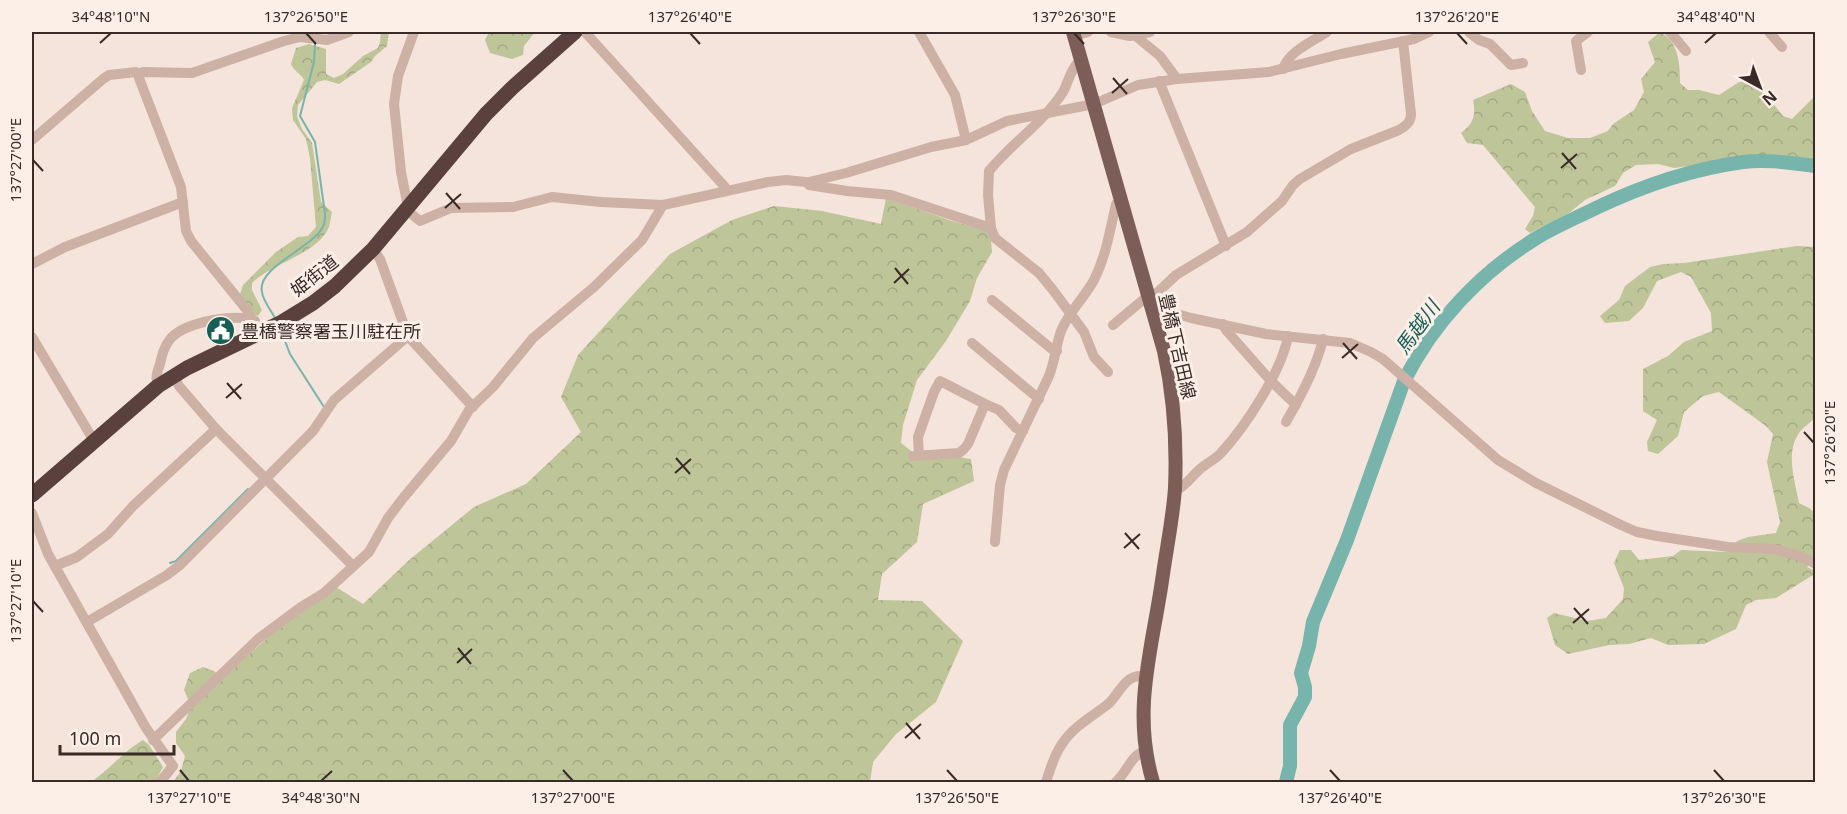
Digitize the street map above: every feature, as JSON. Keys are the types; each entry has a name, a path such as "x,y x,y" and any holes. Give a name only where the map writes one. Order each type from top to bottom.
{"highway":[{"name":"姫街道","path":"32,495 158,386 273,326 313,303 335,286 373,249 486,114 575,32"}],"main road":[{"name":"豊橋下吉田線","path":"1074,34 1164,351 1175,417 1175,491 1142,713 1146,751 1153,783"}],"street":[{"path":"32,140 103,79 115,74 192,73 284,41 300,38 333,38 349,32"},
{"path":"414,32 398,76 394,104 401,172 409,212 420,221 451,208 513,207 552,197 624,204 663,205 768,182 806,182 846,173 931,147 966,140 1007,121 1094,104 1138,85 1283,69 1350,51 1413,39 1430,32"},
{"path":"585,32 725,187 724,190"},
{"path":"919,32 955,94 966,140"},
{"path":"1074,34 1088,32"},
{"path":"1111,32 1130,36 1150,32"},
{"path":"1283,69 1285,62 1298,51 1327,32"},
{"path":"1469,32 1490,45 1511,65 1523,63"},
{"path":"1581,70 1576,41 1588,32"},
{"path":"1670,32 1686,51"},
{"path":"1769,32 1782,47"},
{"path":"1137,34 1138,38 1160,56 1177,79"},
{"path":"1150,301 1176,275 1247,232 1282,201 1293,184 1300,178 1351,149 1406,126 1411,119 1411,114 1402,41"},
{"path":"1081,60 1075,64 1065,89 1049,112 989,171 988,195 991,228 995,238 1039,273 1071,313 1084,332 1094,357 1108,372"},
{"path":"140,74 139,78 181,187 186,231 191,241 247,310 252,320"},
{"path":"1159,81 1226,246"},
{"path":"806,182 809,185 847,191 891,195 991,228"},
{"path":"995,542 1000,485 1004,470 1055,362 1060,333 1093,281 1105,252 1116,204 1122,201"},
{"path":"32,264 65,247 183,202"},
{"path":"153,740 258,639 324,593 369,552 388,518 451,441 473,407 493,387 533,338 594,287 642,240 651,229 663,205"},
{"path":"373,249 380,259 408,336 473,407"},
{"path":"1113,326 1144,299 1191,318 1266,334 1350,343 1371,352 1405,378 1498,460 1536,483 1621,525 1637,532 1657,536 1728,547 1774,549 1797,555 1815,564"},
{"path":"992,300 1057,351"},
{"path":"158,386 155,378 165,346 176,334 214,320 232,318 252,320 273,326"},
{"path":"1223,324 1270,380 1296,405"},
{"path":"87,622 167,575 263,476 313,431 334,400 408,336"},
{"path":"1175,491 1222,452 1248,417 1276,368 1287,336"},
{"path":"1286,422 1296,405 1323,339"},
{"path":"972,343 1039,399"},
{"path":"33,344 94,441"},
{"path":"174,376 179,386 216,429 353,566"},
{"path":"985,404 968,444 959,453 916,456 918,437 940,381 999,410 1016,428 1023,431"},
{"path":"55,566 77,557 108,534 133,506 216,429"},
{"path":"32,513 48,554 153,740 173,766 160,783"},
{"path":"1046,783 1059,749 1071,733 1096,711 1107,705 1126,683 1136,677 1146,677"},
{"path":"1116,783 1125,774 1134,756 1146,751"}],"green space":[{"path":"381,32 389,32 387,46 371,62 339,84 325,80 317,82 298,105 297,116 302,129 312,143 321,202 332,212 329,227 315,244 252,283 252,290 262,310 258,316 253,314 240,294 243,285 276,252 298,237 308,236 316,227 310,158 306,139 293,120 292,108 304,80 291,64 296,48 309,44 326,49 326,74 334,78 343,74 363,56 378,48"},
{"path":"489,32 535,32 524,46 523,55 512,59 490,53 485,40"},
{"path":"1660,32 1675,48 1679,61 1680,83 1688,90 1719,95 1739,82 1751,81 1761,89 1783,116 1792,119 1815,96 1815,161 1762,156 1674,168 1658,164 1636,165 1623,173 1615,186 1585,200 1569,213 1530,233 1525,229 1533,216 1535,207 1483,145 1467,143 1461,133 1469,126 1473,118 1473,100 1511,84 1525,92 1532,111 1545,131 1568,138 1590,138 1608,131 1613,124 1634,110 1644,92 1641,79 1655,62 1648,42"},
{"path":"886,198 952,221 990,231 992,252 977,278 970,301 946,341 917,380 903,425 901,443 919,457 939,454 971,459 974,481 923,504 917,542 882,574 878,600 922,601 963,641 936,702 896,734 873,762 870,782 173,782 181,771 185,756 176,743 176,732 186,719 191,706 184,690 190,673 203,667 214,671 222,678 272,634 336,587 363,604 408,561 474,507 526,484 581,432 561,397 578,355 670,254 732,220 774,206 822,211 881,224"},
{"path":"1797,246 1815,247 1815,417 1799,433 1792,458 1799,503 1815,513 1815,558 1807,567 1813,570 1813,575 1776,598 1756,600 1746,605 1736,629 1704,644 1668,645 1651,638 1568,654 1555,645 1547,618 1554,613 1587,621 1606,618 1623,599 1624,588 1614,563 1620,550 1631,550 1639,560 1673,556 1681,550 1733,551 1737,541 1776,533 1780,522 1767,462 1773,434 1766,426 1719,392 1703,396 1684,412 1678,436 1658,454 1648,451 1647,442 1657,420 1643,411 1643,369 1668,356 1684,342 1712,331 1711,313 1691,277 1681,272 1657,281 1643,308 1629,321 1605,323 1600,316 1619,300 1625,286 1650,267"},
{"path":"143,740 149,745 163,767 155,782 91,782 130,749"}],"waterway":[{"path":"275,318 265,302 262,292 263,283 277,265 311,241 325,221 315,142 300,116 314,62 315,44"},
{"name":"馬越川","path":"1286,782 1290,766 1290,725 1305,697 1301,673 1313,622 1347,540 1404,381 1429,339 1460,301 1495,267 1535,239 1631,193 1686,174 1743,162 1770,161 1816,166"},
{"path":"280,328 290,354 324,407"},
{"path":"170,563 176,561 248,489"}],"place":[{"name":"豊橋警察署玉川駐在所","path":"220,331"}]}
